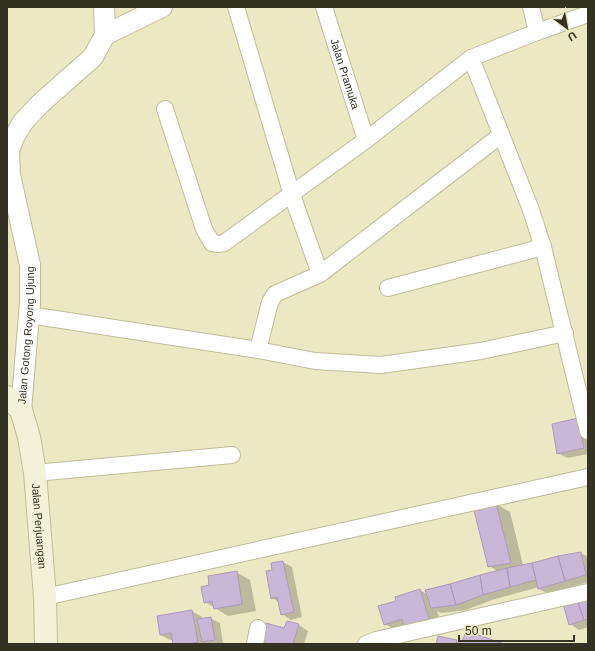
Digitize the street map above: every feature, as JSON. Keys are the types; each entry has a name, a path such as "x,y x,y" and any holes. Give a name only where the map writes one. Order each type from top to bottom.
{"main road":[{"name":"Jalan Perjuangan","path":"14,403 29,436 35,473 45,597 46,644"}],"street":[{"path":"104,7 105,35 162,7"},
{"path":"236,7 292,195 320,274"},
{"name":"Jalan Pramuka","path":"324,7 366,140"},
{"path":"530,7 537,32"},
{"path":"165,109 204,229 212,243 224,243 366,140 471,58 588,14"},
{"name":"Jalan Gotong Royong Ujung","path":"14,403 29,316 30,265 10,175 10,151 14,138 23,122 41,103 93,57 105,35"},
{"path":"471,58 531,210 543,247 588,431"},
{"path":"258,350 270,302 275,294 320,274 501,135"},
{"path":"388,288 543,247"},
{"path":"29,316 258,350 315,360 381,365 481,351 565,333"},
{"path":"35,473 232,455"},
{"path":"45,597 588,477"},
{"path":"366,644 376,640 588,592"},
{"path":"255,644 258,628"}],"building":[{"path":"578,418 584,448 557,454 552,424"},
{"path":"496,503 511,563 488,567 473,506"},
{"path":"581,552 586,575 565,581 558,556"},
{"path":"558,556 565,581 538,589 532,563"},
{"path":"283,561 294,612 281,615 277,597 271,599 266,571 272,570 271,563"},
{"path":"532,563 536,580 510,587 507,568"},
{"path":"507,568 510,587 483,595 480,575"},
{"path":"237,571 242,604 214,609 212,601 204,603 201,587 209,585 208,576"},
{"path":"480,575 483,595 456,605 450,584"},
{"path":"450,584 456,605 431,608 425,590"},
{"path":"420,589 429,619 404,626 402,619 384,625 378,606 396,601 395,597"},
{"path":"588,597 588,619 584,620 577,600"},
{"path":"577,600 584,620 569,625 563,604"},
{"path":"192,610 198,642 173,644 171,633 160,635 157,616"},
{"path":"211,617 215,640 202,642 197,619"},
{"path":"287,621 299,624 293,644 268,644 261,642 266,623 284,628"},
{"path":"467,631 504,644 460,644"},
{"path":"438,636 457,640 456,644 436,644"}]}
